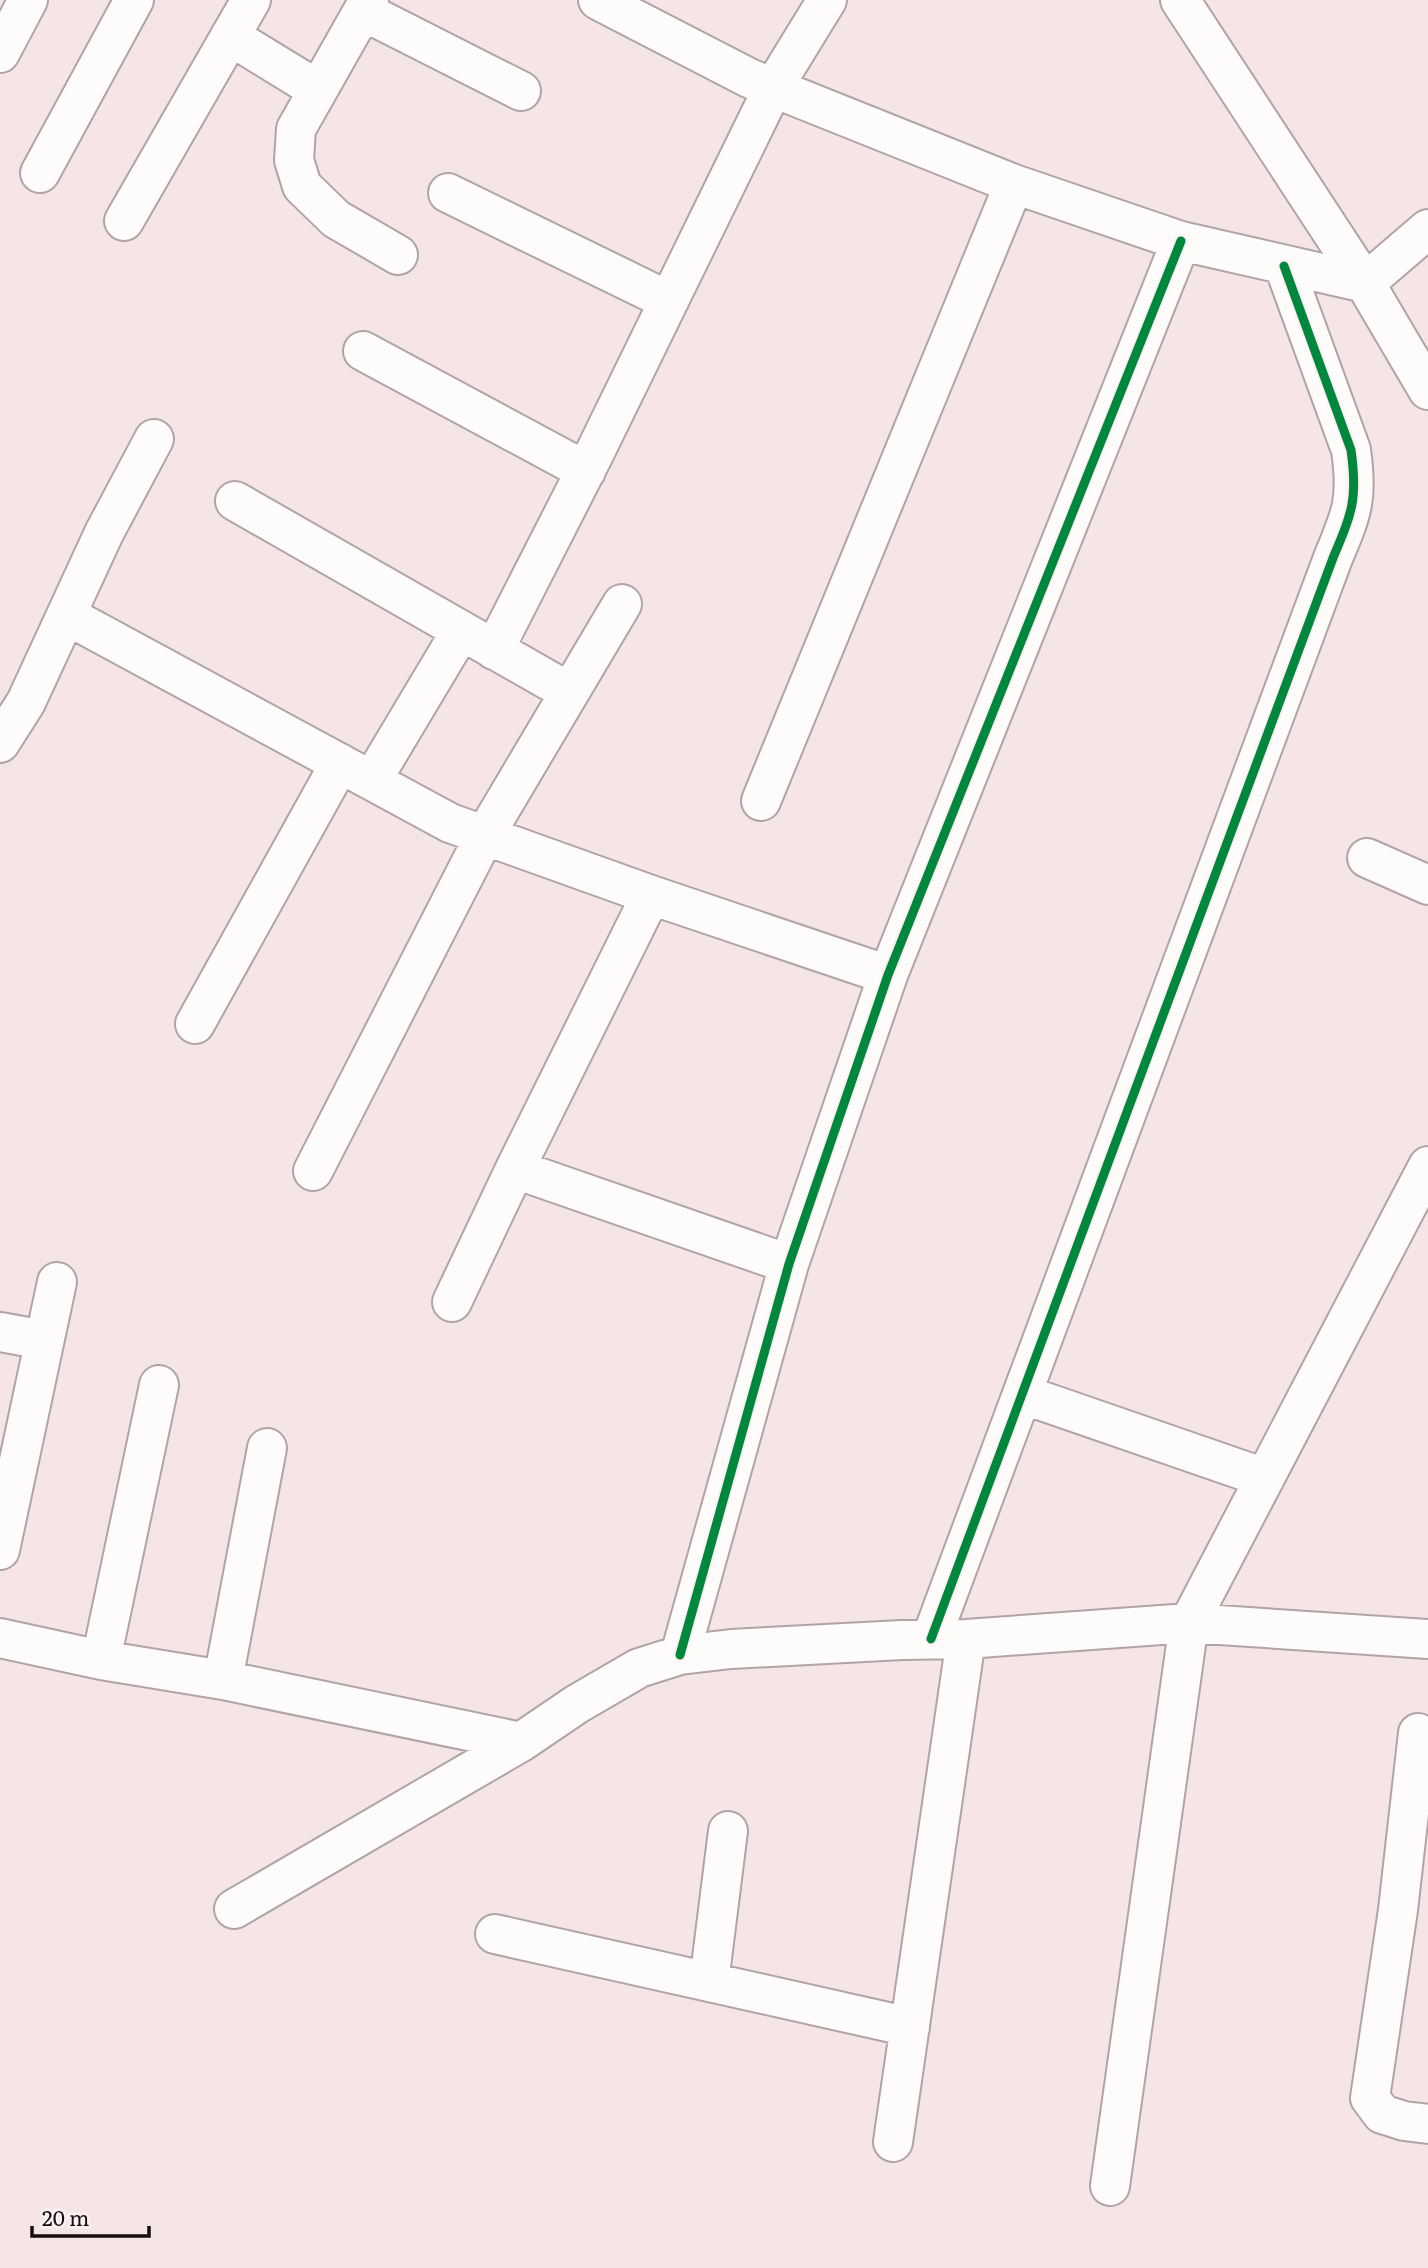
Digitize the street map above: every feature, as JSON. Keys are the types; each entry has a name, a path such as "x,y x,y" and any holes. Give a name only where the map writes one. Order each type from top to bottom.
{"street":[{"path":"0,53 29,0"},
{"path":"40,173 134,0"},
{"path":"124,221 251,0"},
{"path":"598,0 646,10 749,78 1014,184 1181,241 1364,283"},
{"path":"494,650 586,471 774,88 827,0"},
{"path":"1180,0 1364,283 1428,390"},
{"path":"398,255 336,219 302,186 294,160 296,129 366,5 521,91"},
{"path":"230,36 318,90"},
{"path":"761,801 1014,184"},
{"path":"448,193 669,301"},
{"path":"1364,283 1428,229"},
{"path":"680,1655 789,1264 888,975 1181,241"},
{"path":"893,2142 910,2027 949,1639 1022,1394 1351,514 1355,482 1351,450 1284,266"},
{"path":"363,351 586,471"},
{"path":"0,743 26,702 104,533 154,439"},
{"path":"235,501 569,692"},
{"path":"313,1171 485,835 622,604"},
{"path":"68,616 450,822 651,895 888,975"},
{"path":"195,1024 356,772 461,631"},
{"path":"1367,858 1428,885"},
{"path":"452,1302 651,895"},
{"path":"1110,2186 1189,1623 1428,1166"},
{"path":"515,1169 789,1264"},
{"path":"1,1543 9,1464 57,1282"},
{"path":"0,1332 44,1339"},
{"path":"101,1660 159,1385"},
{"path":"1022,1394 1265,1478"},
{"path":"223,1680 267,1448"},
{"path":"234,1909 521,1742 577,1704 639,1668 680,1655 731,1649 949,1639 1189,1623 1428,1639"},
{"path":"0,1638 101,1660 223,1680 521,1742"},
{"path":"1418,1733 1413,1911 1370,2098 1382,2115 1428,2124"},
{"path":"709,1982 728,1832"},
{"path":"495,1934 910,2027"}],"cycle path":[{"path":"680,1655 789,1264 888,975 1181,241"},
{"path":"931,1639 1352,506 1354,481 1351,450 1284,266"}]}
